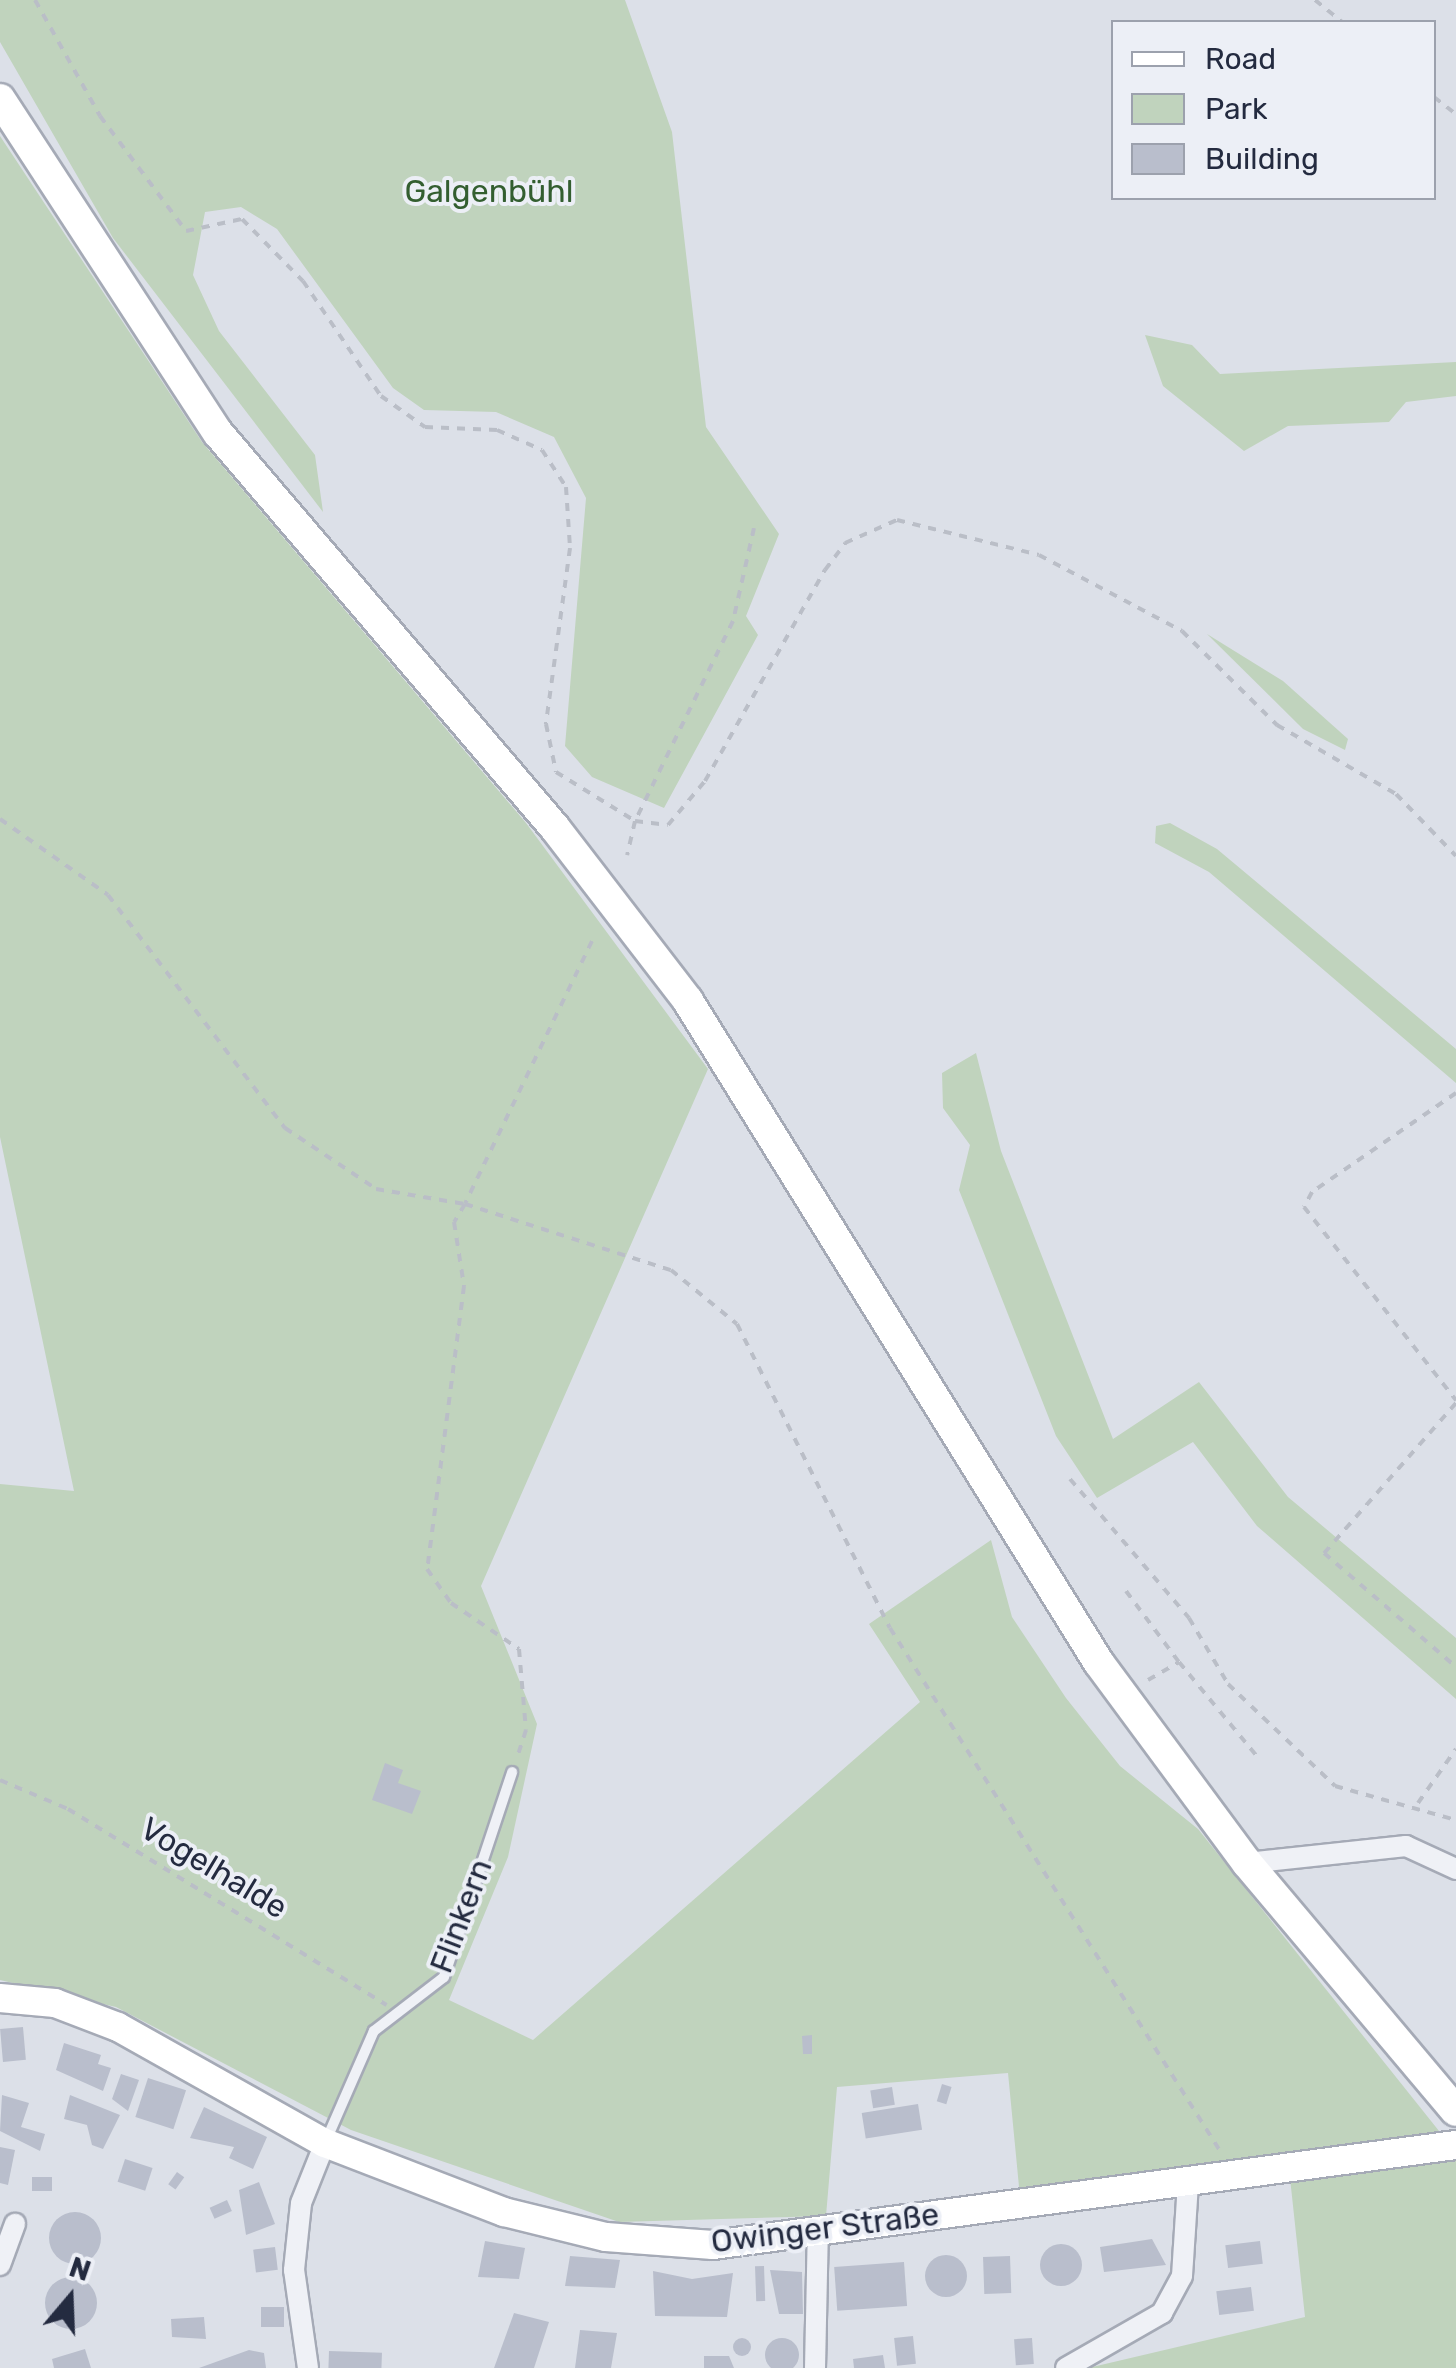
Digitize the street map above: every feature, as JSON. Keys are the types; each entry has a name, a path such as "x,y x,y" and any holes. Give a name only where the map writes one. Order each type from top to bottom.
{"main road":[{"path":"0,99 218,434 555,828 707,1028 999,1509 1247,1862 1456,2111"}],"street":[{"path":"1247,1862 1406,1846 1456,1869"},
{"name":"Owinger Straße","path":"0,1998 55,2003 118,2027 325,2144 504,2212 606,2237 713,2245 1456,2146"},
{"path":"308,2368 294,2270 301,2203 325,2144"},
{"path":"1066,2368 1162,2313 1182,2276 1188,2183"},
{"path":"0,2265 15,2224"},
{"path":"815,2368 818,2230"}],"lane":[{"name":"Flinkern","path":"325,2144 374,2031 444,1977 512,1772"}],"path":[{"path":"35,0 100,116 186,231 242,219 303,281 381,396 424,427 497,430 542,450 566,487 570,548 546,724 556,772 635,821 668,825 705,782 825,570 845,544 897,520 1039,555 1182,631 1277,725 1396,794 1456,856"},
{"path":"1315,0 1340,20"},
{"path":"1436,99 1456,114"},
{"path":"627,856 635,821 733,621 754,528"},
{"path":"0,818 108,896 285,1128 376,1189 466,1204 671,1270 737,1324 890,1628 1234,2176"},
{"path":"512,1772 526,1730 519,1649 451,1603 427,1569 464,1286 454,1222 592,942"},
{"path":"1456,1092 1312,1192 1304,1207 1456,1401 1324,1554 1456,1667"},
{"path":"1070,1479 1189,1618 1228,1684 1335,1786 1418,1803 1456,1820"},
{"path":"1126,1591 1178,1662 1256,1755"},
{"path":"1148,1680 1178,1662"},
{"path":"1418,1803 1456,1748"},
{"name":"Vogelhalde","path":"0,1780 68,1808 378,1992 393,2013"}],"green space":[{"name":"Galgenbühl","path":"0,0 625,0 672,132 706,427 779,534 746,616 758,635 664,808 592,777 565,746 586,498 554,437 496,412 424,410 393,388 277,229 241,207 205,212 193,275 219,331 315,455 323,512 113,238 0,42"},
{"path":"0,136 202,442 526,823 708,1069 481,1586 537,1724 508,1857 449,2000 533,2040 920,1702 869,1624 991,1540 1012,1617 1066,1698 1120,1766 1198,1829 1447,2141 1020,2197 1008,2073 837,2087 826,2216 619,2222 351,2130 116,2007 0,1980 0,1484 74,1491 0,1137"},
{"path":"1145,335 1192,345 1220,374 1456,362 1456,396 1406,402 1389,422 1288,426 1244,451 1163,386"},
{"path":"1207,634 1283,681 1348,739 1345,750 1303,729"},
{"path":"1170,823 1217,849 1456,1049 1456,1083 1209,872 1155,843 1156,826"},
{"path":"976,1053 1001,1151 1113,1439 1199,1382 1288,1497 1456,1638 1456,1699 1257,1526 1193,1442 1097,1498 1056,1436 959,1190 970,1145 943,1108 942,1073"},
{"path":"1456,2160 1456,2368 1088,2368 1305,2317 1290,2178"}],"building":[{"path":"385,1763 403,1770 398,1783 421,1791 412,1814 372,1800"},
{"path":"23,2027 26,2060 3,2062 0,2029"},
{"path":"812,2035 812,2054 803,2054 802,2036"},
{"path":"64,2043 101,2055 98,2064 111,2068 103,2091 56,2070"},
{"path":"121,2074 139,2080 128,2111 112,2099"},
{"path":"148,2078 186,2090 173,2129 135,2117"},
{"path":"942,2084 952,2087 946,2104 937,2101"},
{"path":"892,2087 895,2105 873,2108 870,2090"},
{"path":"2,2095 29,2103 21,2127 45,2134 40,2151 0,2131"},
{"path":"70,2095 120,2115 103,2149 92,2145 87,2125 64,2119"},
{"path":"918,2104 922,2130 866,2139 862,2113"},
{"path":"204,2107 267,2137 253,2169 229,2158 234,2147 190,2138"},
{"path":"0,2147 15,2150 8,2185 0,2183"},
{"path":"125,2159 153,2168 145,2191 118,2182"},
{"path":"177,2172 184,2177 175,2189 168,2184"},
{"path":"32,2177 52,2177 52,2191 32,2191"},
{"path":"259,2182 275,2224 246,2235 239,2190"},
{"path":"227,2200 232,2211 215,2219 210,2208"},
{"path":"75,2212 94,2219 101,2238 94,2257 75,2264 56,2257 49,2238 56,2219"},
{"path":"1152,2239 1166,2265 1104,2272 1100,2247"},
{"path":"485,2241 525,2248 519,2279 478,2277"},
{"path":"1260,2241 1263,2264 1228,2268 1225,2245"},
{"path":"1061,2244 1076,2250 1082,2265 1076,2280 1061,2286 1046,2280 1040,2265 1046,2250"},
{"path":"275,2247 278,2270 256,2273 253,2250"},
{"path":"946,2255 961,2261 967,2276 961,2291 946,2297 931,2291 925,2276 931,2261"},
{"path":"570,2256 620,2260 615,2288 565,2286"},
{"path":"1010,2256 1011,2293 984,2294 983,2257"},
{"path":"904,2262 907,2306 837,2311 834,2267"},
{"path":"755,2266 764,2266 765,2301 756,2301"},
{"path":"770,2270 802,2272 803,2314 779,2314"},
{"path":"653,2271 692,2279 733,2273 727,2317 655,2316"},
{"path":"71,2277 89,2285 97,2303 89,2321 71,2329 53,2321 45,2303 53,2285"},
{"path":"1251,2287 1254,2311 1219,2315 1216,2291"},
{"path":"261,2307 284,2307 284,2327 261,2327"},
{"path":"514,2313 549,2322 534,2368 494,2368"},
{"path":"204,2317 206,2339 172,2337 171,2319"},
{"path":"580,2330 617,2333 611,2368 575,2368"},
{"path":"913,2336 916,2364 897,2366 894,2338"},
{"path":"742,2338 749,2340 749,2354 742,2356 735,2354 733,2347 735,2340"},
{"path":"782,2338 794,2343 797,2361 790,2369 770,2367 765,2355 770,2343"},
{"path":"1032,2338 1034,2364 1016,2365 1014,2339"},
{"path":"85,2349 91,2368 54,2368 52,2359"},
{"path":"249,2350 264,2353 266,2368 199,2368"},
{"path":"329,2351 382,2353 381,2368 328,2368"},
{"path":"883,2355 885,2368 854,2368 853,2359"},
{"path":"704,2356 729,2356 734,2368 704,2368"}]}
